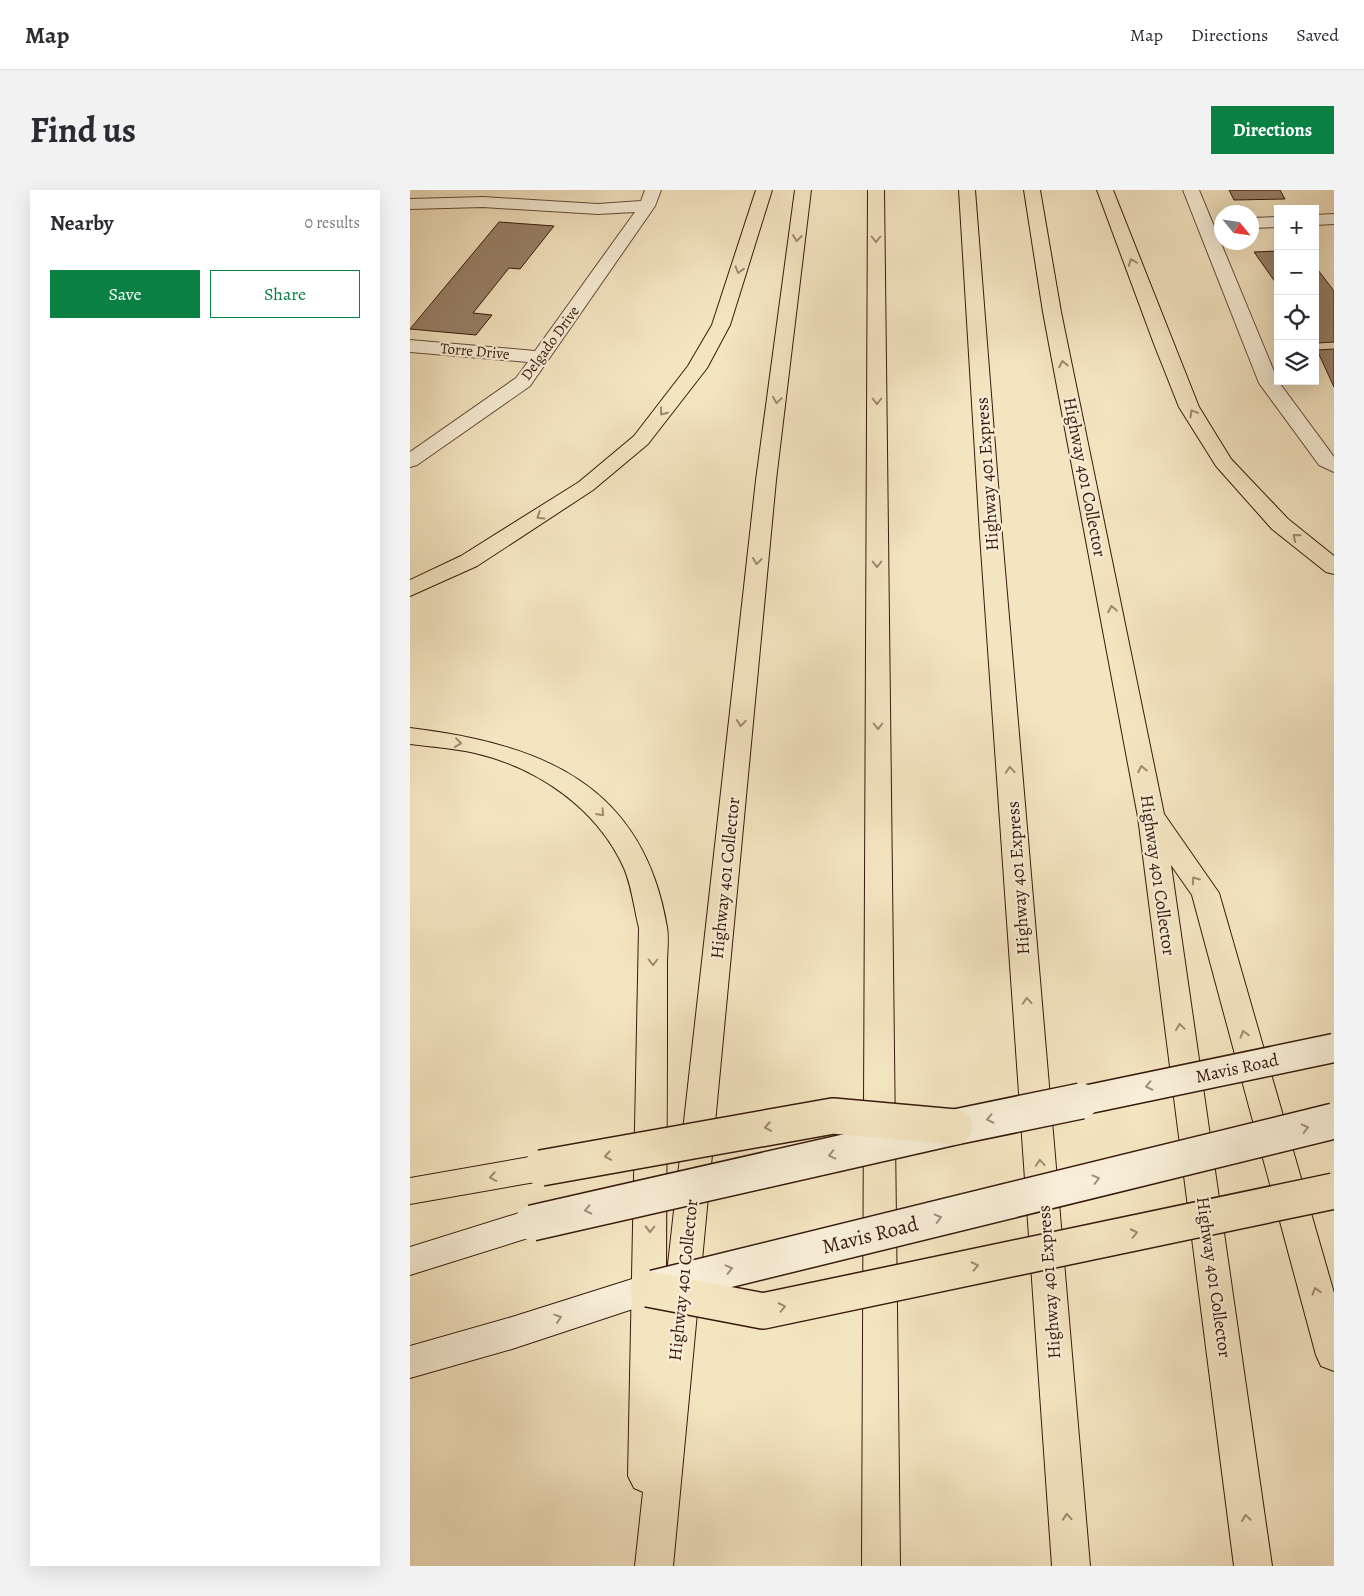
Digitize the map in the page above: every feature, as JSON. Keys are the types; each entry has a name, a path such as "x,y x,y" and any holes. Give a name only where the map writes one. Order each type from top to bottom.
{"highway":[{"path":"410,589 469,561 586,486 641,440 697,368 721,325 764,190"},
{"name":"Highway 401 Collector","path":"654,1566 766,480 803,190"},
{"path":"876,190 881,1566"},
{"name":"Highway 401 Express","path":"967,190 990,515 1071,1566"},
{"name":"Highway 401 Collector","path":"1032,190 1052,312 1151,816 1253,1566"},
{"path":"1105,190 1163,344 1194,415 1223,462 1261,504 1280,524 1334,567"},
{"path":"410,736 481,746 542,767 584,794 620,833 639,870 653,928 646,1566"},
{"path":"1151,816 1205,893 1334,1355"},
{"path":"410,1191 833,1116 955,1126"},
{"path":"648,1290 763,1311 1334,1191"}],"street":[{"path":"1191,190 1213,226 1269,383 1326,461 1334,466"},
{"path":"410,204 483,202 598,209 650,198"},
{"name":"Delgado Drive","path":"410,462 523,382 650,198"},
{"path":"1319,220 1334,219"},
{"path":"1259,223 1274,222"},
{"name":"Torre Drive","path":"410,346 540,356"},
{"name":"Mavis Road","path":"410,1261 532,1223 955,1126 1334,1048"},
{"name":"Mavis Road","path":"410,1362 512,1333 648,1290 1334,1121"}],"building":[{"path":"1229,190 1280,190 1285,199 1234,200"},
{"path":"499,222 554,226 520,269 509,268 473,313 492,315 476,335 410,329"},
{"path":"1274,251 1274,280 1254,252"},
{"path":"1319,271 1334,291 1334,342 1319,343"},
{"path":"1334,349 1334,387 1319,354 1319,350"}]}
